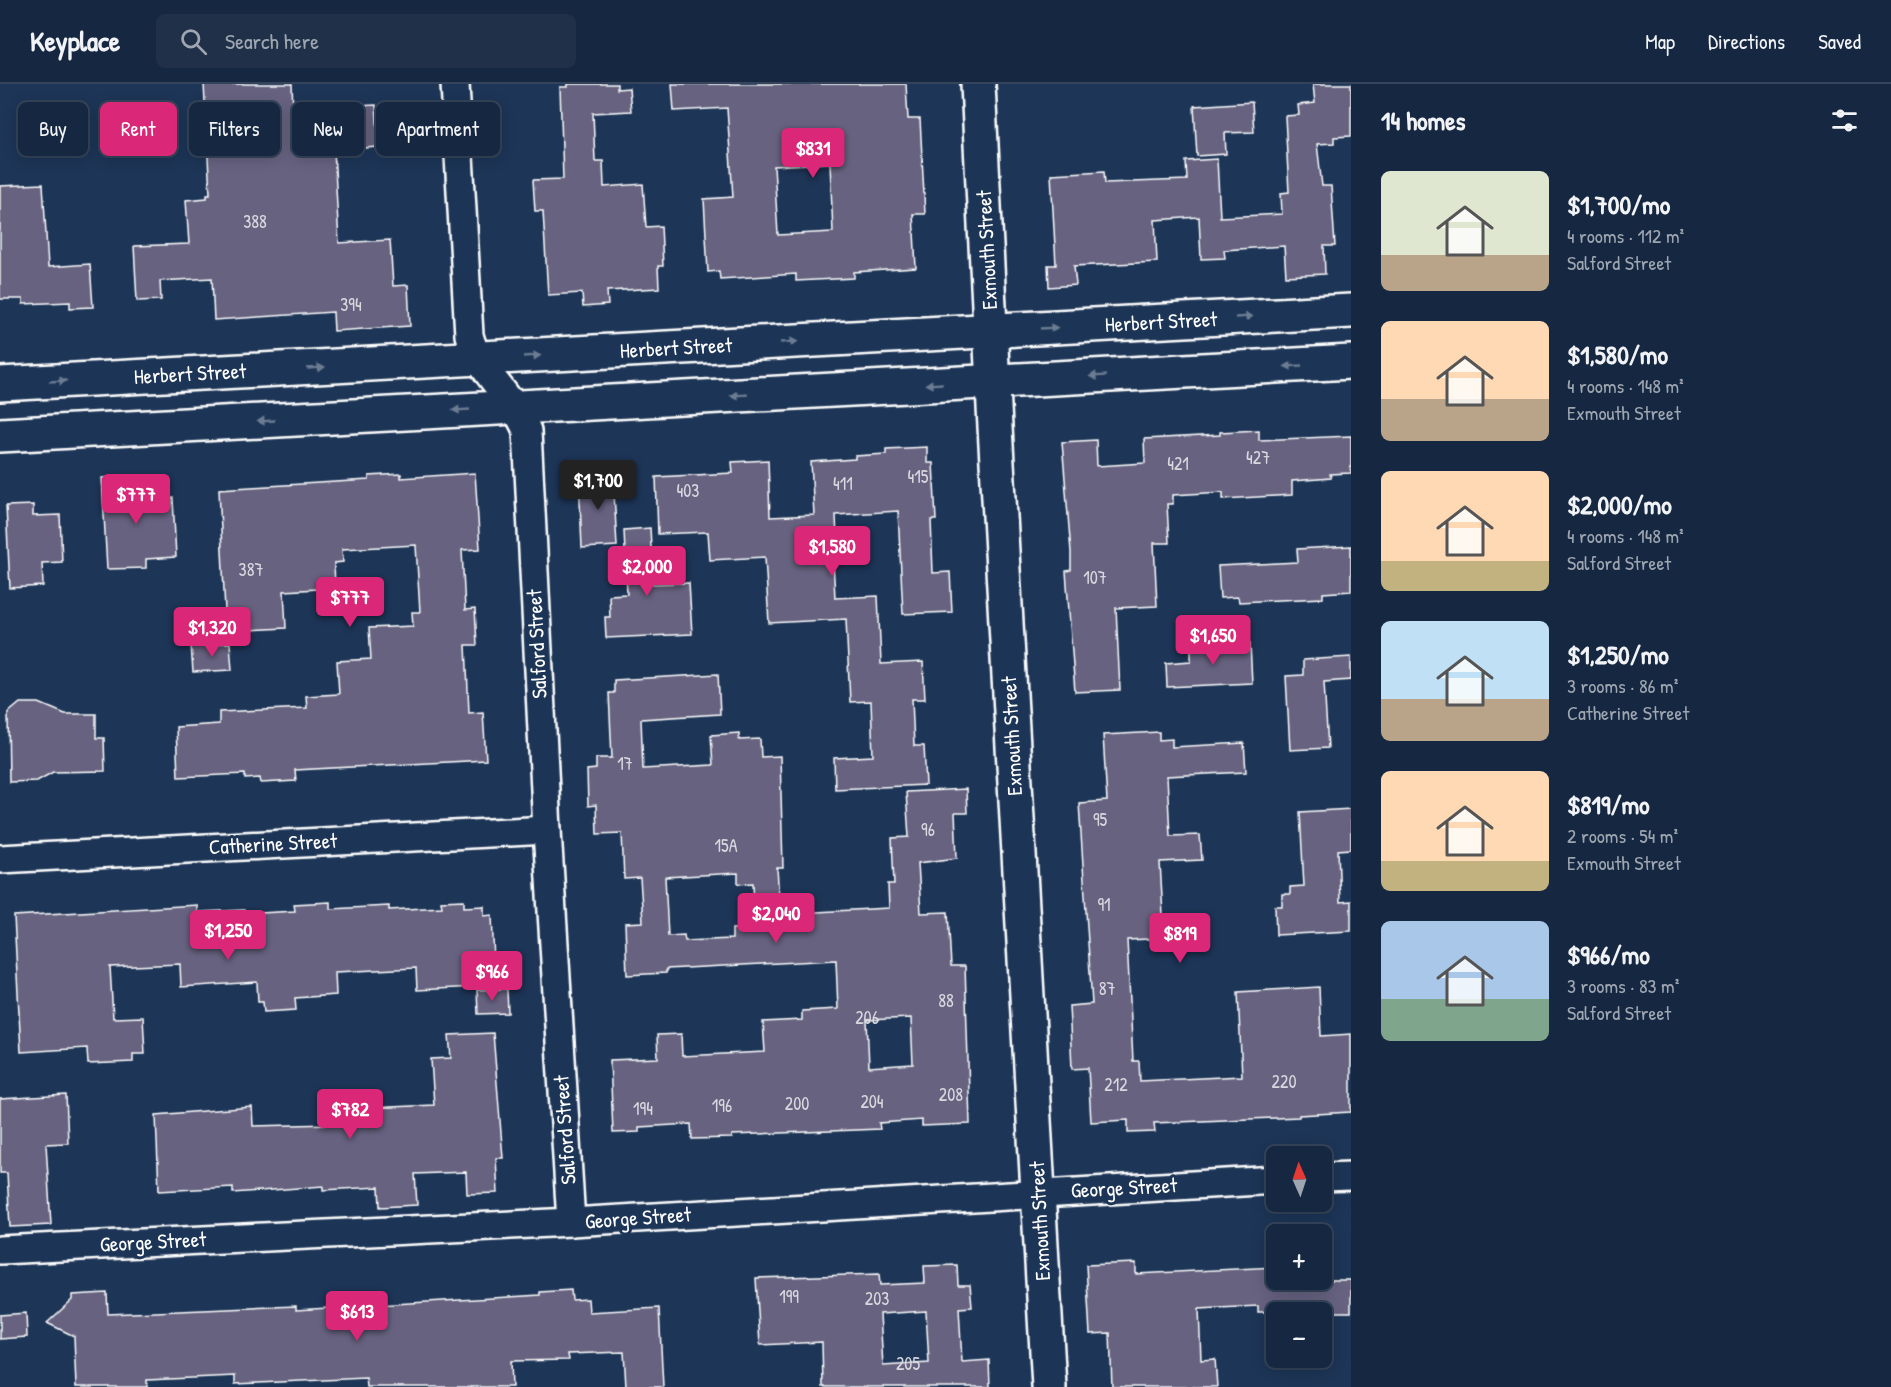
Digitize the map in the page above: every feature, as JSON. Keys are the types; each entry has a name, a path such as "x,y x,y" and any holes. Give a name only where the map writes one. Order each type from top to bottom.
{"street":[{"name":"Salford Street","path":"454,84 469,335 478,359 515,407 527,431 547,830 571,1222"},
{"name":"Exmouth Street","path":"978,84 992,381 1049,1387"},
{"name":"Herbert Street","path":"0,384 1351,311"},
{"path":"0,435 1351,362"},
{"name":"Catherine Street","path":"0,859 547,830"},
{"path":"1332,1177 1351,1176"},
{"name":"George Street","path":"0,1250 571,1222 1266,1181"}],"building":[{"path":"204,84 292,84 292,156 334,156 339,243 390,240 393,286 408,285 410,326 334,331 333,312 214,320 212,278 160,281 161,300 137,301 134,246 189,244 186,200 207,198 207,194 210,194 208,156 280,156 280,102 205,102"},
{"path":"568,84 617,84 617,89 629,88 631,111 593,113 595,161 603,161 604,187 643,184 646,227 661,226 663,266 658,266 659,288 607,291 608,305 583,307 582,293 548,295 543,211 535,211 533,180 563,179 560,87 568,87"},
{"path":"672,84 906,84 908,119 920,119 925,214 913,214 916,268 854,272 854,278 796,281 796,274 720,279 719,271 708,272 704,199 733,197 727,108 674,111","holes":["830,163 833,232 778,235 774,166"]},
{"path":"1313,84 1351,84 1351,136 1334,137 1334,143 1317,144 1322,186 1331,186 1335,246 1324,246 1325,274 1286,276 1284,246 1224,250 1225,258 1201,259 1199,217 1155,220 1157,262 1074,266 1076,285 1049,287 1048,265 1056,265 1051,174 1104,171 1105,183 1187,180 1186,161 1217,159 1220,217 1282,214 1281,193 1289,192 1285,116 1299,115 1298,105 1315,103"},
{"path":"1252,102 1254,132 1225,133 1226,154 1197,156 1194,106"},
{"path":"376,105 376,147 364,148 364,106"},
{"path":"43,184 48,267 90,264 93,307 70,308 70,302 23,304 23,299 0,299 0,186"},
{"path":"1259,430 1259,440 1351,436 1351,473 1330,474 1331,478 1292,481 1292,495 1223,499 1223,492 1173,495 1173,504 1167,504 1169,543 1154,543 1157,606 1116,608 1120,690 1075,692 1066,571 1071,570 1071,552 1062,442 1096,440 1097,466 1145,463 1144,439 1220,435 1220,432"},
{"path":"927,447 927,463 933,463 936,520 931,520 933,573 950,572 952,612 903,614 898,511 836,515 837,540 832,541 835,598 878,596 881,664 923,662 925,699 912,699 914,746 924,746 926,785 835,789 834,758 873,756 871,701 850,702 846,619 769,623 765,557 710,560 708,532 658,534 656,477 733,473 732,462 768,460 770,517 814,515 811,462 886,454 886,449"},
{"path":"475,473 480,549 462,550 465,610 475,609 477,645 466,645 469,713 483,712 486,760 295,770 296,781 261,783 260,778 245,779 245,774 178,777 176,727 219,724 219,712 307,708 306,696 339,694 337,661 371,659 369,628 413,626 412,612 420,612 416,545 342,549 343,562 334,563 335,588 284,591 286,628 226,631 219,489 369,480 369,476 401,474 401,478"},
{"path":"613,475 617,546 582,548 579,476"},
{"path":"138,476 139,500 173,498 176,557 146,559 146,568 107,569 102,478"},
{"path":"33,505 33,516 60,515 62,562 42,563 43,586 10,588 6,506"},
{"path":"650,528 653,584 689,583 692,634 606,638 605,617 610,617 609,595 627,594 624,530"},
{"path":"1351,546 1351,591 1323,593 1323,598 1239,602 1238,597 1220,598 1218,566 1298,562 1297,549"},
{"path":"230,643 232,670 193,672 191,645"},
{"path":"1250,643 1252,683 1167,687 1166,663 1191,661 1191,646"},
{"path":"1351,657 1351,680 1324,682 1328,748 1290,750 1286,676 1303,675 1303,660"},
{"path":"718,674 720,714 641,719 643,769 713,765 711,735 739,733 739,740 760,739 761,757 780,756 783,868 777,868 780,914 889,908 888,884 894,884 892,838 909,837 906,792 966,789 967,813 955,813 957,858 918,863 921,913 948,912 951,966 965,966 970,1124 922,1126 922,1120 879,1123 880,1129 732,1135 732,1138 692,1139 691,1124 639,1127 639,1132 613,1133 610,1060 658,1058 657,1035 681,1034 682,1056 765,1052 763,1022 802,1020 802,1011 838,1009 836,960 666,969 666,973 627,975 625,923 643,922 640,878 624,879 622,833 597,834 596,805 588,806 587,770 596,769 596,758 612,758 609,693 614,693 614,680","holes":["738,873 738,884 753,883 755,928 732,929 732,939 685,941 684,935 668,936 665,877","911,1018 913,1064 869,1067 867,1020"]},
{"path":"20,703 39,703 65,714 96,714 96,738 104,738 105,771 53,772 37,781 9,782 8,713"},
{"path":"1159,732 1159,740 1172,739 1172,747 1244,743 1246,772 1167,776 1170,836 1200,835 1202,860 1160,862 1163,916 1169,916 1171,938 1127,940 1133,1061 1139,1061 1140,1081 1242,1076 1238,992 1319,987 1321,1036 1351,1034 1351,1112 1299,1115 1299,1117 1154,1123 1155,1132 1128,1133 1128,1120 1091,1122 1088,1068 1072,1069 1069,1006 1092,1004 1079,803 1107,801 1103,735"},
{"path":"1351,809 1351,849 1338,850 1340,902 1351,901 1351,931 1276,935 1275,906 1282,906 1282,894 1290,894 1290,887 1304,886 1300,812"},
{"path":"464,900 464,907 484,906 484,916 492,915 495,986 417,990 416,968 335,972 336,995 295,998 296,1010 264,1012 263,1002 258,1002 257,982 181,987 180,964 110,967 113,1018 143,1017 145,1054 133,1054 133,1062 88,1064 87,1048 21,1052 14,916 197,905 197,912 244,910 244,914 295,911 294,904 330,902 330,909 389,906 389,910 442,907 441,901"},
{"path":"507,989 508,1013 478,1014 477,990"},
{"path":"493,1033 503,1158 496,1158 498,1193 467,1194 466,1172 415,1174 417,1205 380,1207 379,1187 323,1190 323,1186 233,1193 233,1187 159,1191 156,1115 252,1107 253,1126 332,1124 331,1120 349,1119 348,1109 434,1105 431,1059 451,1058 449,1035"},
{"path":"66,1095 68,1143 46,1144 51,1225 10,1227 7,1173 0,1173 0,1099"},
{"path":"1136,1263 1136,1274 1266,1268 1266,1290 1332,1290 1332,1280 1351,1280 1351,1312 1332,1312 1332,1302 1266,1302 1266,1312 1258,1312 1258,1306 1199,1309 1201,1360 1215,1359 1217,1387 1112,1387 1110,1333 1090,1334 1086,1265"},
{"path":"957,1265 958,1285 970,1285 972,1307 959,1308 962,1362 989,1360 990,1387 823,1387 822,1342 760,1345 756,1278 879,1274 880,1285 925,1283 924,1266","holes":["926,1311 929,1363 883,1366 880,1314"]},
{"path":"571,1290 572,1300 588,1299 589,1312 659,1308 663,1387 626,1387 624,1352 568,1354 569,1360 511,1361 512,1387 367,1387 366,1378 235,1384 235,1376 147,1380 147,1387 76,1387 74,1336 47,1323 72,1300 72,1295 107,1293 108,1314 296,1306 296,1310 540,1295 540,1292"},
{"path":"26,1313 27,1337 0,1339 0,1315"}]}
